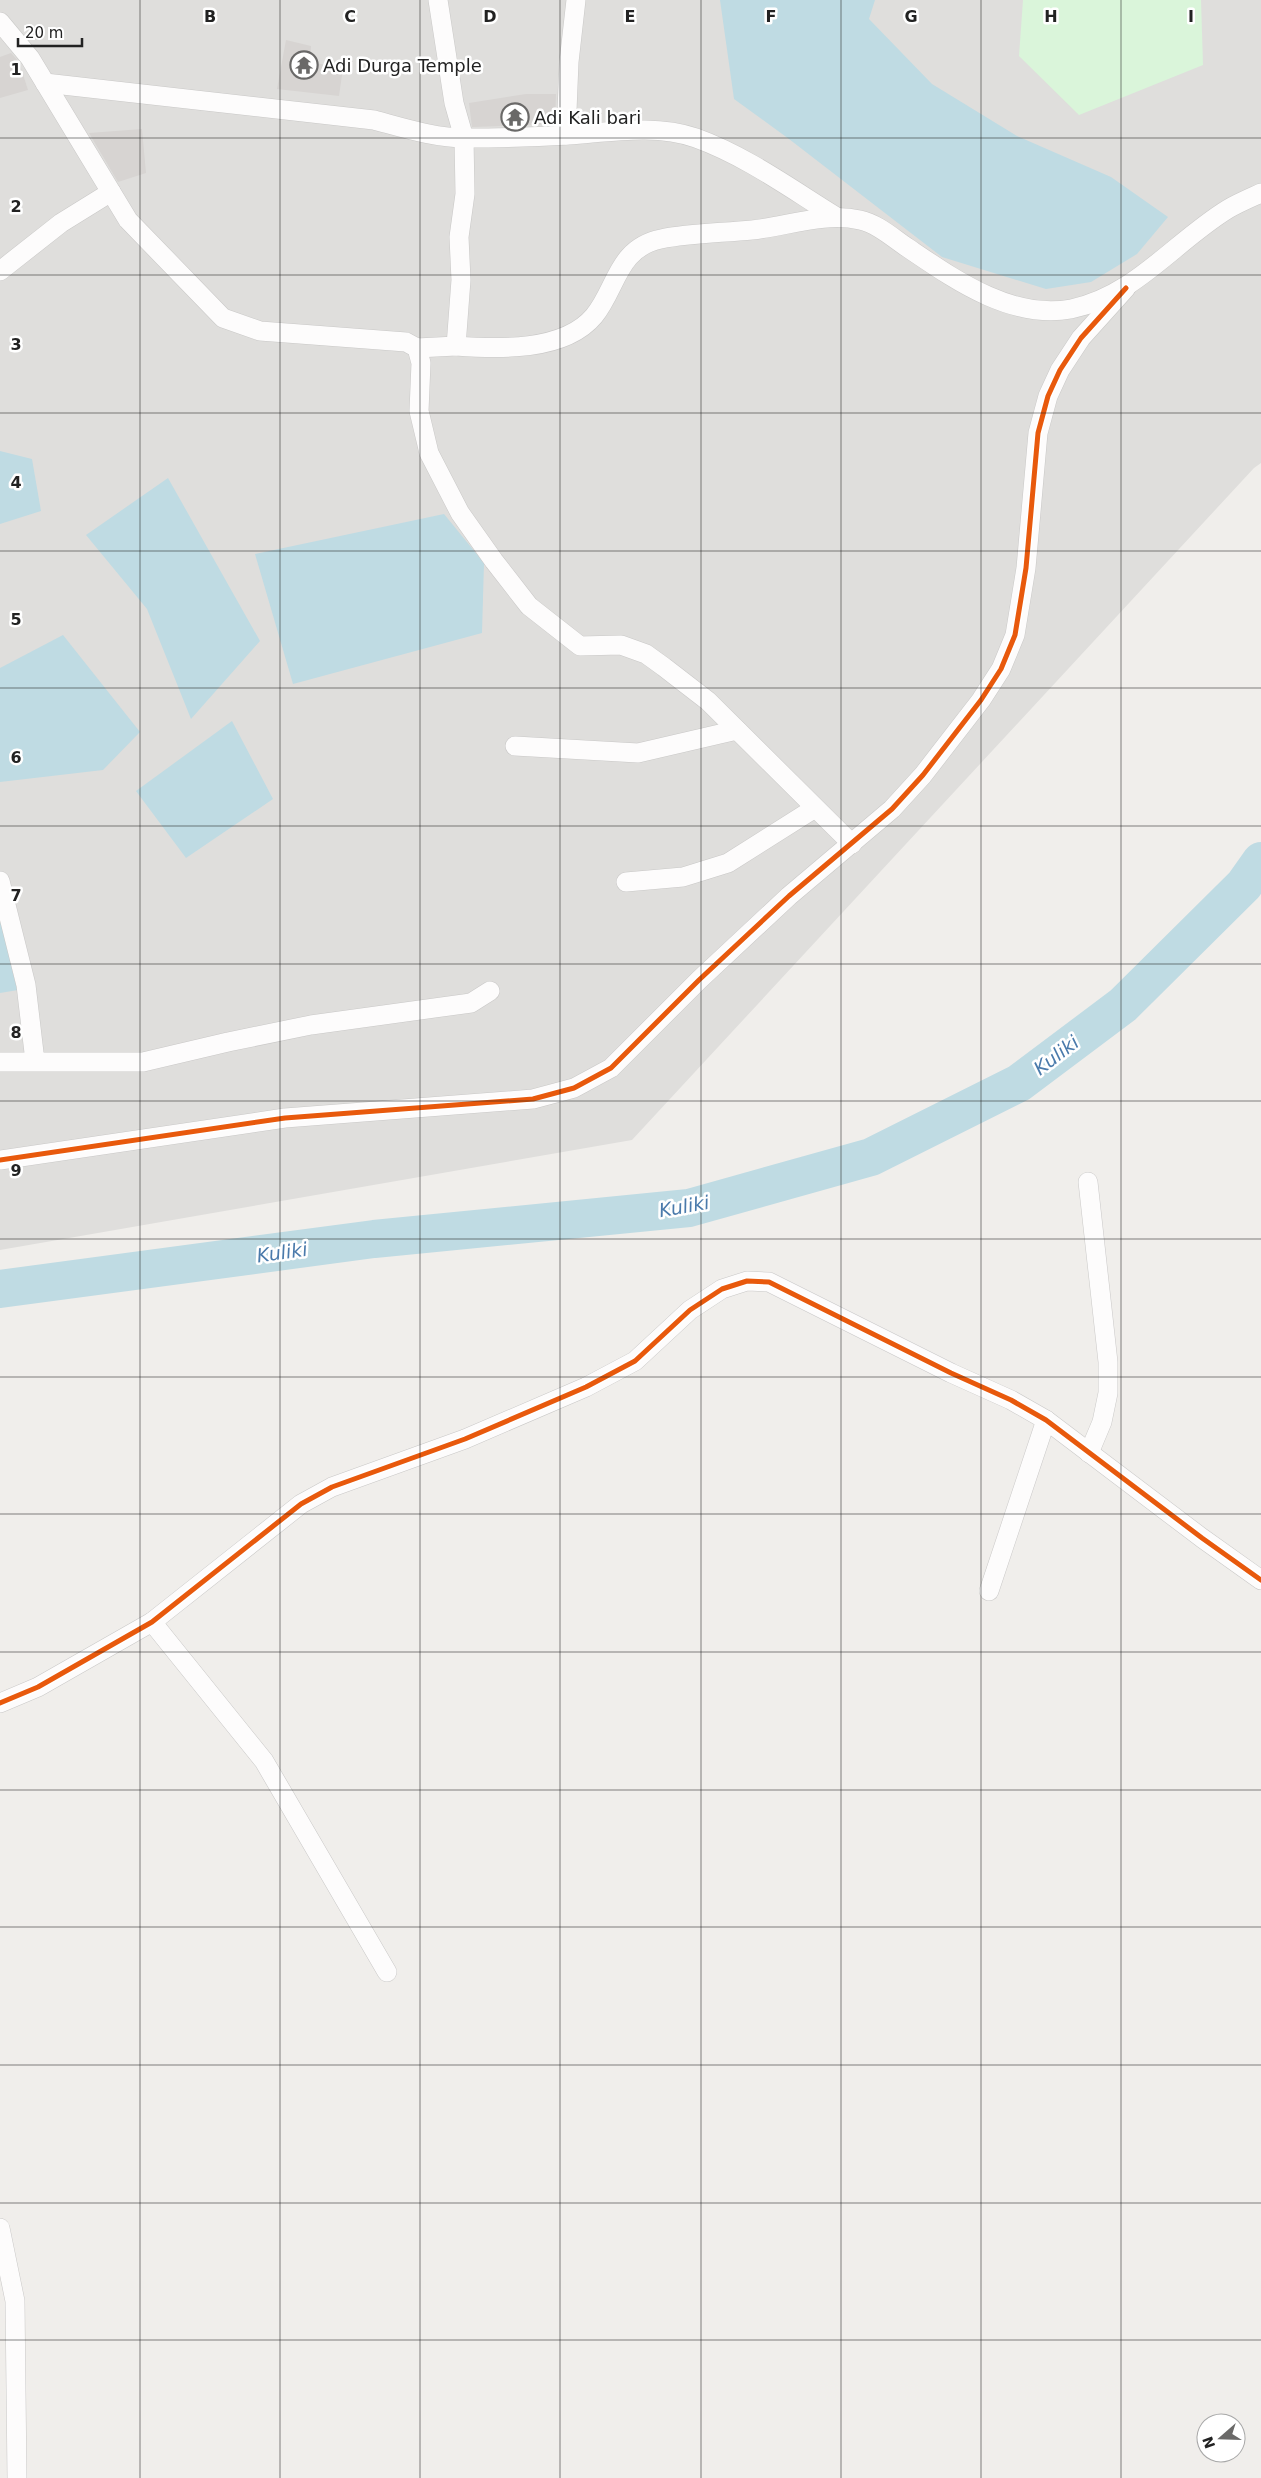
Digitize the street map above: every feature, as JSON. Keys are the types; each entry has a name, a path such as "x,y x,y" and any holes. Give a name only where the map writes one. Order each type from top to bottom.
{"street":[{"path":"438,0 454,102 464,138 466,194 459,237 461,280 456,346"},
{"path":"566,135 569,62 576,0"},
{"path":"0,22 28,55 128,220 222,318 260,331 406,342 417,348 456,346 499,349 525,347 552,340 577,329 593,318 611,284 630,256 647,243 688,235 772,227 835,216 863,221 889,234 971,288 1000,301 1027,309 1070,309 1126,288"},
{"path":"45,83 374,120 413,130 464,138 566,135 641,129 696,138 734,155 835,216"},
{"path":"0,271 61,223 112,192"},
{"path":"0,1160 285,1118 533,1099 574,1088 611,1068 789,896 892,809 923,775 981,700 1001,669 1015,635 1026,568 1038,432 1048,396 1060,370 1081,338 1126,288 1228,208 1261,193"},
{"path":"417,348 421,363 419,411 429,453 460,513 529,606 580,646 621,646 646,654 708,701 852,844"},
{"path":"515,746 638,753 736,730"},
{"path":"626,882 683,877 728,863 815,808"},
{"path":"0,881 26,984 35,1062"},
{"path":"0,1062 142,1062 228,1042 311,1026 471,1003 490,991"},
{"path":"1088,1182 1105,1324 1108,1370 1108,1393 1102,1422 1090,1453"},
{"path":"0,1703 38,1687 152,1622 301,1504 332,1487 465,1439 586,1387 635,1360 690,1310 722,1289 747,1281 769,1282 951,1373 1011,1400 1046,1420 1202,1538 1261,1580"},
{"path":"989,1591 1046,1420"},
{"path":"152,1622 264,1761 387,1972"},
{"path":"0,2228 15,2301 17,2478"}],"shaded area":[{"path":"0,0 1261,0 1261,463 1254,468 632,1140 0,1250"}],"green space":[{"path":"1023,0 1201,0 1203,65 1079,115 1019,56"}],"water":[{"path":"720,0 875,0 869,19 932,84 1017,136 1111,177 1168,217 1137,254 1091,282 1046,289 942,257 734,99"},
{"path":"0,451 32,459 41,511 0,524"},
{"path":"168,478 260,641 191,719 147,609 86,535"},
{"path":"444,514 484,563 482,633 293,684 255,554"},
{"path":"63,635 140,732 103,770 0,782 0,668"},
{"path":"232,721 273,799 186,858 136,791"},
{"path":"0,898 24,989 0,993"}],"building":[{"name":"Adi Durga Temple","path":"286,40 311,46 310,62 343,68 339,96 277,89"},
{"path":"11,53 19,62 28,90 0,98 0,57"},
{"name":"Adi Kali bari","path":"526,94 556,94 555,124 472,127 469,103"},
{"path":"142,129 146,173 118,182 89,133"}],"waterway":[{"name":"Kuliki","path":"0,1289 374,1239 689,1208 871,1157 1019,1083 1123,1005 1244,885 1261,861"}],"cycle path":[{"path":"0,1160 285,1118 533,1099 574,1088 611,1068 699,980 789,896 892,809 923,775 981,700 1001,669 1015,635 1026,568 1038,433 1048,396 1060,370 1081,338 1126,288"},
{"path":"0,1703 38,1687 152,1622 301,1504 332,1487 465,1439 586,1387 635,1361 690,1310 722,1289 747,1281 769,1282 951,1373 1011,1400 1046,1420 1202,1538 1261,1580"}],"place":[{"name":"Adi Durga Temple","path":"304,65"},
{"name":"Adi Kali bari","path":"515,117"}]}
